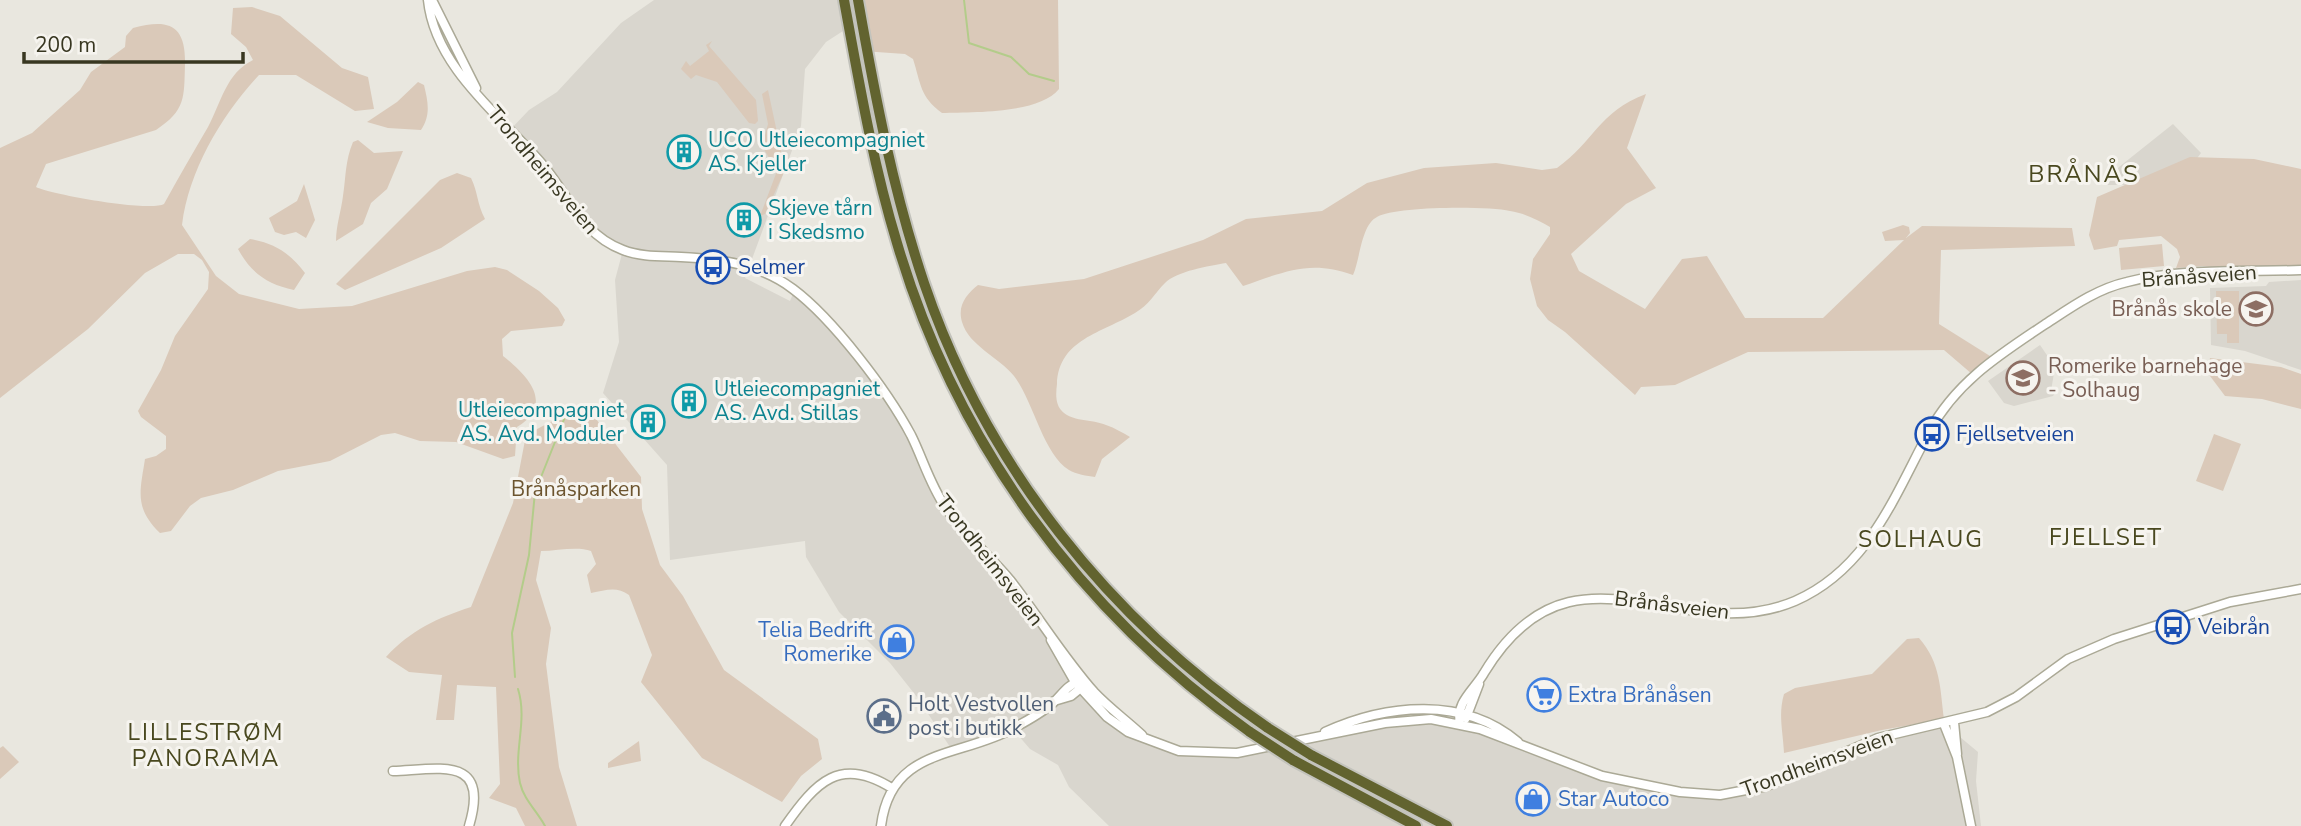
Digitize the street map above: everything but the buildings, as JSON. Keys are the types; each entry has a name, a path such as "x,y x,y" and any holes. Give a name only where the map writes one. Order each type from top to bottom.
{"highway":[{"path":"845,0 871,138 897,244 929,336 954,392 1013,493 1070,569 1156,658 1250,732 1293,760 1416,826"},
{"path":"858,0 884,133 909,237 942,331 992,434 1045,516 1093,576 1181,662 1268,728 1311,755 1447,826"}],"main road":[{"name":"Trondheimsveien","path":"430,0 448,52 479,94 549,173 579,217 603,240 639,254 706,259 748,266 778,279 806,300 890,400 947,510 1008,579 1080,684 1117,725 1179,751 1217,755 1247,751 1318,735 1406,720 1460,723 1520,744 1572,767 1623,782 1699,794 1728,795 1767,786 1878,738 1954,722 2009,701 2068,659 2098,645 2230,602 2301,589"},
{"name":"Brånåsveien","path":"1459,713 1467,696 1514,632 1539,614 1571,601 1616,598 1737,614 1777,607 1816,590 1844,568 1874,535 1897,498 1931,429 1961,387 2001,354 2102,290 2151,278 2301,270"},
{"name":"Brånåsveien","path":"1460,723 1468,715 1479,682"},
{"path":"881,826 894,789 908,772 924,760 1001,735 1080,684"},
{"name":"Trondheimsveien","path":"1318,735 1395,711 1426,709 1468,715 1496,727 1520,744"},
{"path":"1459,713 1460,723"},
{"path":"1954,722 1956,757"},
{"path":"1944,724 1956,757 1971,826"},
{"path":"393,771 454,769 466,775 476,794 468,826"},
{"path":"785,826 812,790 829,778 862,774 894,789"}],"shaded area":[{"path":"654,0 838,0 843,31 826,42 805,69 801,126 745,278 790,301 795,289 836,330 892,403 942,504 1007,579 1105,714 1147,739 1192,752 1240,751 1407,718 1455,717 1556,762 1699,793 1741,795 1866,742 1948,727 1978,752 1976,781 1981,826 1109,826 1069,787 1058,765 1030,749 1012,728 952,750 917,697 890,663 839,612 806,557 805,541 670,560 667,465 603,393 619,342 615,280 623,250 601,240 508,132 529,110 557,92 621,23"},
{"path":"2173,124 2201,153 2195,161 2136,185 2107,185 2119,167"},
{"name":"Brånås skole","path":"2301,280 2301,370 2245,351 2211,345 2210,288 2266,286 2269,282"},
{"name":"Romerike barnehage - Solhaug","path":"2040,345 2055,367 2051,391 2056,392 2053,396 2014,406 2004,403 1988,381"}],"green space":[{"path":"838,0 1058,0 1059,89 1050,97 1021,107 987,112 942,113 925,95 913,59 905,54 848,50"},
{"path":"252,7 280,16 342,68 368,77 374,109 355,111 296,75 259,75 232,108 209,145 199,164 186,204 182,225 216,276 239,294 299,309 352,306 467,271 495,267 507,270 539,291 558,308 565,320 562,326 511,331 502,339 503,356 528,381 536,400 528,418 517,427 515,456 503,459 456,442 420,441 395,433 381,435 330,461 278,471 233,490 201,498 190,506 171,531 160,533 146,515 141,490 145,459 166,449 166,436 141,417 138,411 161,370 175,336 208,289 209,272 202,260 194,254 178,254 145,273 88,329 0,398 0,148 32,133 80,90 91,72 125,47 126,36 133,28 166,25 178,33 185,51 183,95 173,116 156,130 46,164 36,187 101,202 140,206 164,204 208,127 225,89 236,73 253,60 246,47 231,34 233,8"},
{"path":"712,41 709,46 756,100 758,121 755,124 749,123 717,82 696,75 691,79 681,69 686,61 690,66 709,51 706,45"},
{"path":"418,82 424,85 427,103 426,119 421,130 388,128 367,122 397,102"},
{"path":"768,90 785,170 765,214 760,216 777,171 762,146 768,124 762,94"},
{"path":"1646,94 1627,148 1656,188 1626,204 1571,254 1579,271 1645,309 1682,259 1707,256 1745,318 1823,318 1904,240 1885,241 1882,232 1903,225 1909,227 1910,233 1906,238 1922,226 2072,228 2075,246 1941,250 1939,324 1990,356 1972,374 1944,350 1748,352 1675,385 1641,387 1635,395 1548,320 1537,306 1530,279 1533,259 1550,234 1550,227 1526,215 1499,209 1442,208 1387,213 1377,217 1367,227 1353,275 1323,268 1297,269 1243,286 1226,263 1194,270 1170,279 1140,310 1096,332 1074,347 1065,357 1060,369 1056,394 1059,407 1070,417 1101,423 1130,437 1102,459 1095,477 1069,470 1060,462 1045,440 1014,376 971,338 962,322 962,305 978,285 999,289 1084,279 1203,240 1246,219 1322,211 1367,183 1424,168 1496,163 1542,170 1557,168 1580,148 1607,118 1630,101"},
{"path":"358,140 374,153 403,151 387,189 371,203 363,224 336,241 348,156 353,142"},
{"path":"2190,157 2254,159 2301,169 2301,265 2249,271 2202,266 2176,268 2180,257 2177,249 2161,236 2119,240 2117,246 2094,250 2089,235 2097,197"},
{"path":"457,173 471,178 485,219 441,248 345,290 336,284 440,180"},
{"path":"304,184 315,220 306,238 296,232 284,235 275,232 269,218 297,201"},
{"path":"250,239 281,250 299,266 305,273 294,290 268,281 248,265 238,249"},
{"path":"2162,244 2164,266 2121,270 2119,248"},
{"path":"2216,291 2239,291 2239,343 2227,343 2227,334 2217,334"},
{"path":"2210,358 2281,367 2301,374 2301,409 2262,399 2225,396 2207,372"},
{"name":"Brånåsparken","path":"569,412 593,415 641,477 642,509 660,565 683,596 724,670 818,739 822,759 801,776 782,802 702,758 641,682 652,655 629,595 616,590 591,593 587,575 596,564 591,551 541,551 536,580 551,628 546,664 559,767 577,826 525,826 516,808 489,798 500,784 496,687 457,685 454,720 436,720 442,675 409,672 386,657 405,639 425,626 471,607 513,503 526,435"},
{"path":"2214,434 2241,444 2223,491 2196,481"},
{"path":"1919,638 1936,667 1944,719 1882,730 1784,753 1781,716 1784,694 1795,688 1872,674 1907,639"},
{"path":"639,741 641,761 608,768 608,763"},
{"path":"3,746 19,762 0,779 0,748"}],"waterway":[{"path":"964,0 969,43 1011,57 1029,74 1054,81"},
{"path":"515,677 512,633 529,555 535,492 565,417"},
{"path":"518,689 522,713 518,759 520,783 545,826"}],"place":[{"name":"UCO Utleiecompagniet AS. Kjeller","path":"684,152"},
{"name":"Skjeve tårn i Skedsmo","path":"744,220"},
{"name":"Selmer","path":"713,267"},
{"name":"Brånås skole","path":"2256,309"},
{"name":"Romerike barnehage - Solhaug","path":"2023,378"},
{"name":"Utleiecompagniet AS. Avd. Stillas","path":"689,401"},
{"name":"Utleiecompagniet AS. Avd. Moduler","path":"648,422"},
{"name":"Fjellsetveien","path":"1932,434"},
{"name":"Veibrån","path":"2173,627"},
{"name":"Telia Bedrift Romerike","path":"897,642"},
{"name":"Extra Brånåsen","path":"1544,695"},
{"name":"Holt Vestvollen post i butikk","path":"884,716"},
{"name":"Star Autoco","path":"1533,799"}],"district":[{"name":"BRÅNÅS","path":"2084,174"},
{"name":"FJELLSET","path":"2106,537"},
{"name":"SOLHAUG","path":"1921,539"},
{"name":"LILLESTRØM PANORAMA","path":"206,745"}]}
